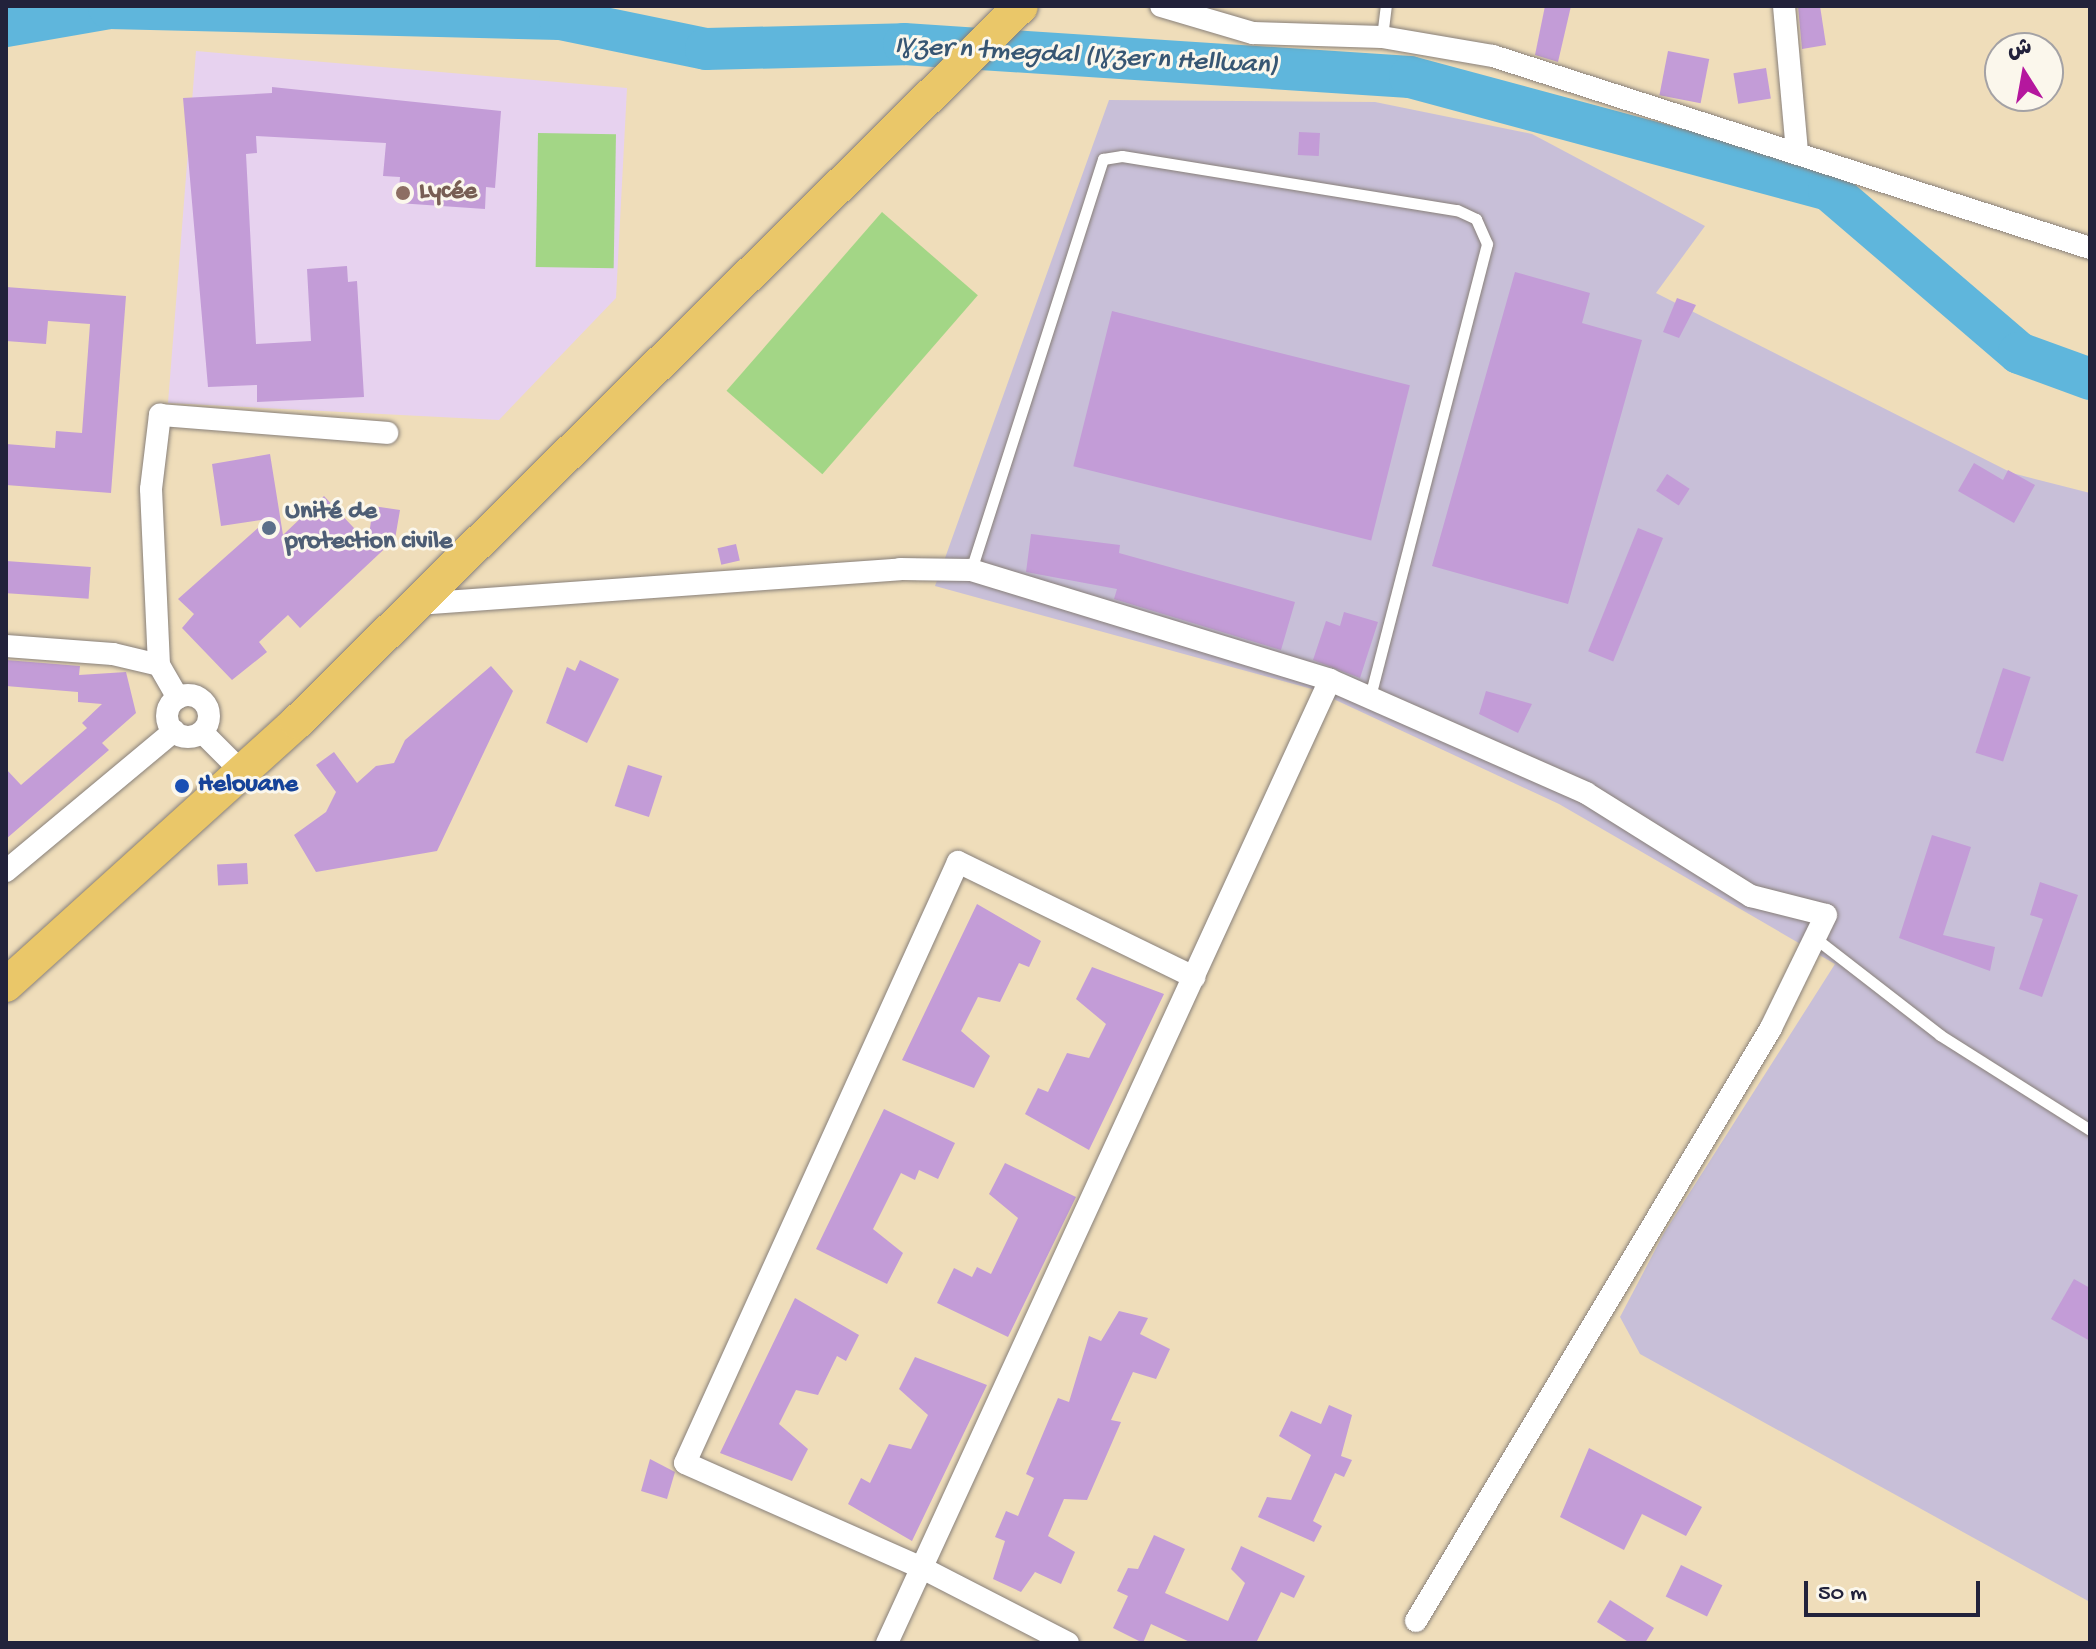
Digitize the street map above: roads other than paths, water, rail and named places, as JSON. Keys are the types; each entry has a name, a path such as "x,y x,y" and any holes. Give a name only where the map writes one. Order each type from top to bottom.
{"main road":[{"path":"6,985 242,772 417,604 1016,11"}],"street":[{"path":"1161,6 1253,33 1382,37 1493,56 2087,242"},
{"path":"1784,6 1797,152"},
{"path":"178,698 159,665 151,489 160,415 387,433"},
{"path":"417,604 900,569 971,570 1330,680 1586,793 1751,896 1826,915 1771,1028 1416,1621"},
{"path":"6,646 113,654 159,665"},
{"path":"887,1643 1330,680"},
{"path":"174,731 168,714 178,698 190,695 207,706 202,732"},
{"path":"6,871 174,731 202,732 242,772"},
{"path":"1068,1643 922,1568 685,1463 958,862 1194,977"}],"lane":[{"path":"1382,37 1386,6"},
{"path":"971,570 1103,159 1122,156 1457,210 1476,219 1487,244 1370,698"},
{"path":"1815,938 1940,1035 2090,1130"}],"waterway":[{"name":"Iɣzer n tmegdal (Iɣzer n Hellwan)","path":"6,26 109,8 560,19 706,49 904,44 1410,77 1829,190 2019,353 2090,379"}],"place":[{"name":"Lycée","path":"403,193"},
{"name":"Unité de protection civile","path":"269,528"},
{"name":"Helouane","path":"182,786"}]}
